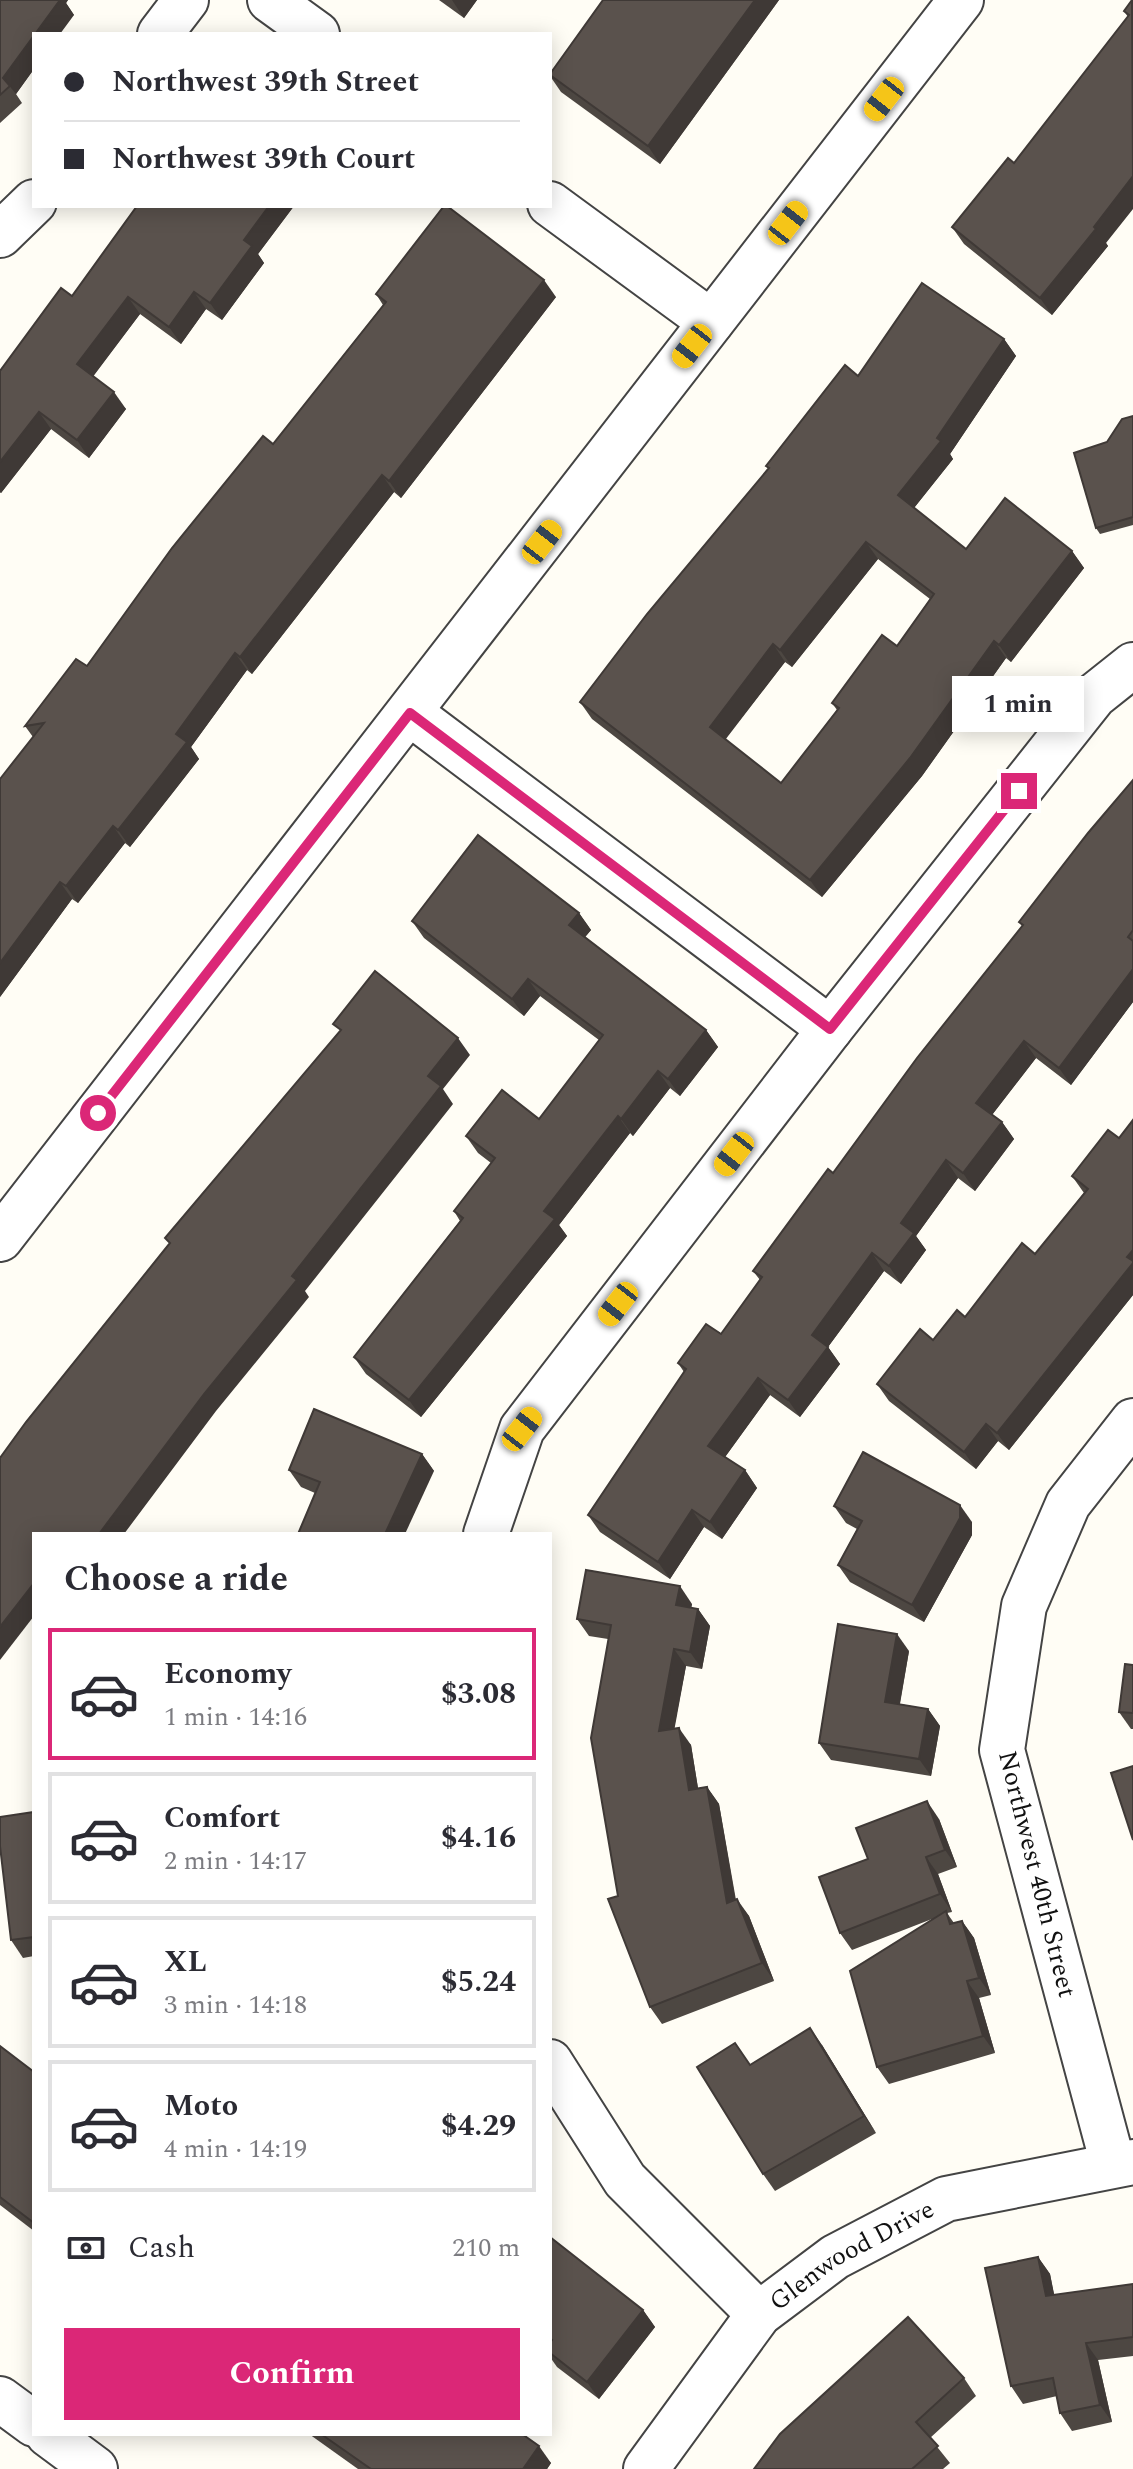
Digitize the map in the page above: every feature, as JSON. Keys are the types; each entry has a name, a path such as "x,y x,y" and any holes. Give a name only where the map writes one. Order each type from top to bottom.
{"street":[{"path":"162,32 186,0"},
{"path":"270,0 314,32"},
{"path":"0,1239 961,0"},
{"path":"0,235 32,204"},
{"path":"552,205 711,322"},
{"path":"487,1532 522,1429 830,1029 1094,696 1133,665"},
{"path":"410,713 830,1029"},
{"name":"Northwest 40th Street","path":"1123,2163 1002,1750 1024,1606 1068,1504 1133,1421"},
{"path":"552,2065 625,2180 759,2314"},
{"name":"Glenwood Drive","path":"646,2469 759,2314 835,2257 946,2199 1123,2163"},
{"path":"0,2399 32,2423"},
{"path":"51,2436 95,2469"}],"building":[{"path":"0,0 60,0 37,32 32,32 32,38 3,78 10,86 0,95"},
{"path":"603,0 755,0 648,146 552,76"},
{"path":"1132,0 1133,176 1094,227 1096,229 1040,298 952,227 1008,158 1014,163 1129,15 1124,11"},
{"path":"136,208 268,208 244,240 252,246 210,303 194,292 169,327 128,297 77,364 114,392 77,440 39,412 0,462 0,371 61,288 72,296"},
{"path":"442,208 450,208 544,280 389,481 382,475 240,657 235,653 176,734 187,742 118,830 113,826 66,886 60,882 0,963 0,779 44,723 25,726 76,659 87,666 172,548 263,436 273,444 386,302 376,294"},
{"path":"922,283 1004,339 937,438 941,441 898,495 966,549 1005,498 1072,551 999,645 994,641 910,758 810,880 580,702 647,614 769,468 766,466 845,365 858,376","holes":["866,542 934,594 897,646 882,635 832,703 839,708 781,783 710,727 773,644 780,650"]},
{"path":"1133,416 1133,517 1096,528 1074,453 1107,442 1122,419"},
{"path":"1133,780 1133,930 1128,937 1133,941 1133,969 1059,1068 1024,1041 976,1103 1002,1122 963,1173 946,1160 901,1223 914,1233 889,1266 872,1253 812,1335 828,1347 788,1400 758,1378 708,1446 745,1470 710,1522 692,1510 658,1562 588,1515 686,1369 678,1363 706,1324 721,1334 762,1277 753,1271 828,1169 833,1173 917,1058 1023,925 1019,922"},
{"path":"478,835 579,913 569,925 706,1030 668,1079 658,1071 621,1119 618,1116 544,1211 555,1219 409,1400 354,1357 463,1218 454,1211 495,1158 466,1136 502,1090 539,1119 603,1035 528,979 512,999 412,921"},
{"path":"375,971 458,1038 428,1076 441,1086 292,1276 297,1280 204,1394 100,1532 32,1532 32,1586 0,1627 0,1458 170,1243 165,1238 341,1030 333,1024"},
{"path":"1133,1120 1133,1250 1127,1257 1133,1263 997,1433 986,1424 964,1452 877,1384 920,1329 933,1340 957,1310 965,1317 1022,1243 1035,1254 1088,1189 1072,1176 1108,1130 1119,1138"},
{"path":"314,1409 422,1454 386,1532 299,1532 320,1482 289,1470"},
{"path":"863,1452 960,1505 960,1518 912,1605 838,1565 862,1521 834,1506"},
{"path":"586,1570 680,1586 676,1605 698,1609 690,1652 674,1649 659,1731 679,1728 689,1790 707,1787 727,1903 737,1899 762,1963 650,2007 608,1899 618,1896 591,1738 611,1625 577,1619"},
{"path":"838,1624 897,1634 885,1702 928,1709 919,1759 819,1743"},
{"path":"1125,1664 1133,1665 1133,1713 1119,1712"},
{"path":"1133,1766 1133,1840 1111,1773"},
{"path":"927,1801 945,1850 926,1857 940,1894 840,1933 819,1877 868,1859 856,1828"},
{"path":"32,1812 32,1937 11,1940 0,1846 0,1817"},
{"path":"946,1911 950,1924 962,1921 979,1978 967,1981 983,2036 877,2067 850,1971"},
{"path":"810,2028 864,2116 763,2174 697,2067 735,2043 750,2065"},
{"path":"0,2046 32,2070 32,2221 0,2197"},
{"path":"552,2239 643,2310 587,2382 552,2355"},
{"path":"1038,2257 1046,2296 1133,2284 1133,2337 1086,2343 1100,2405 1060,2413 1053,2378 1011,2386 985,2268"},
{"path":"908,2317 964,2378 916,2422 938,2446 912,2469 754,2469 780,2434"},
{"path":"324,2436 525,2436 539,2446 523,2469 371,2469"}],"route":[{"path":"98,1113 410,713 830,1029 1019,791"}]}
